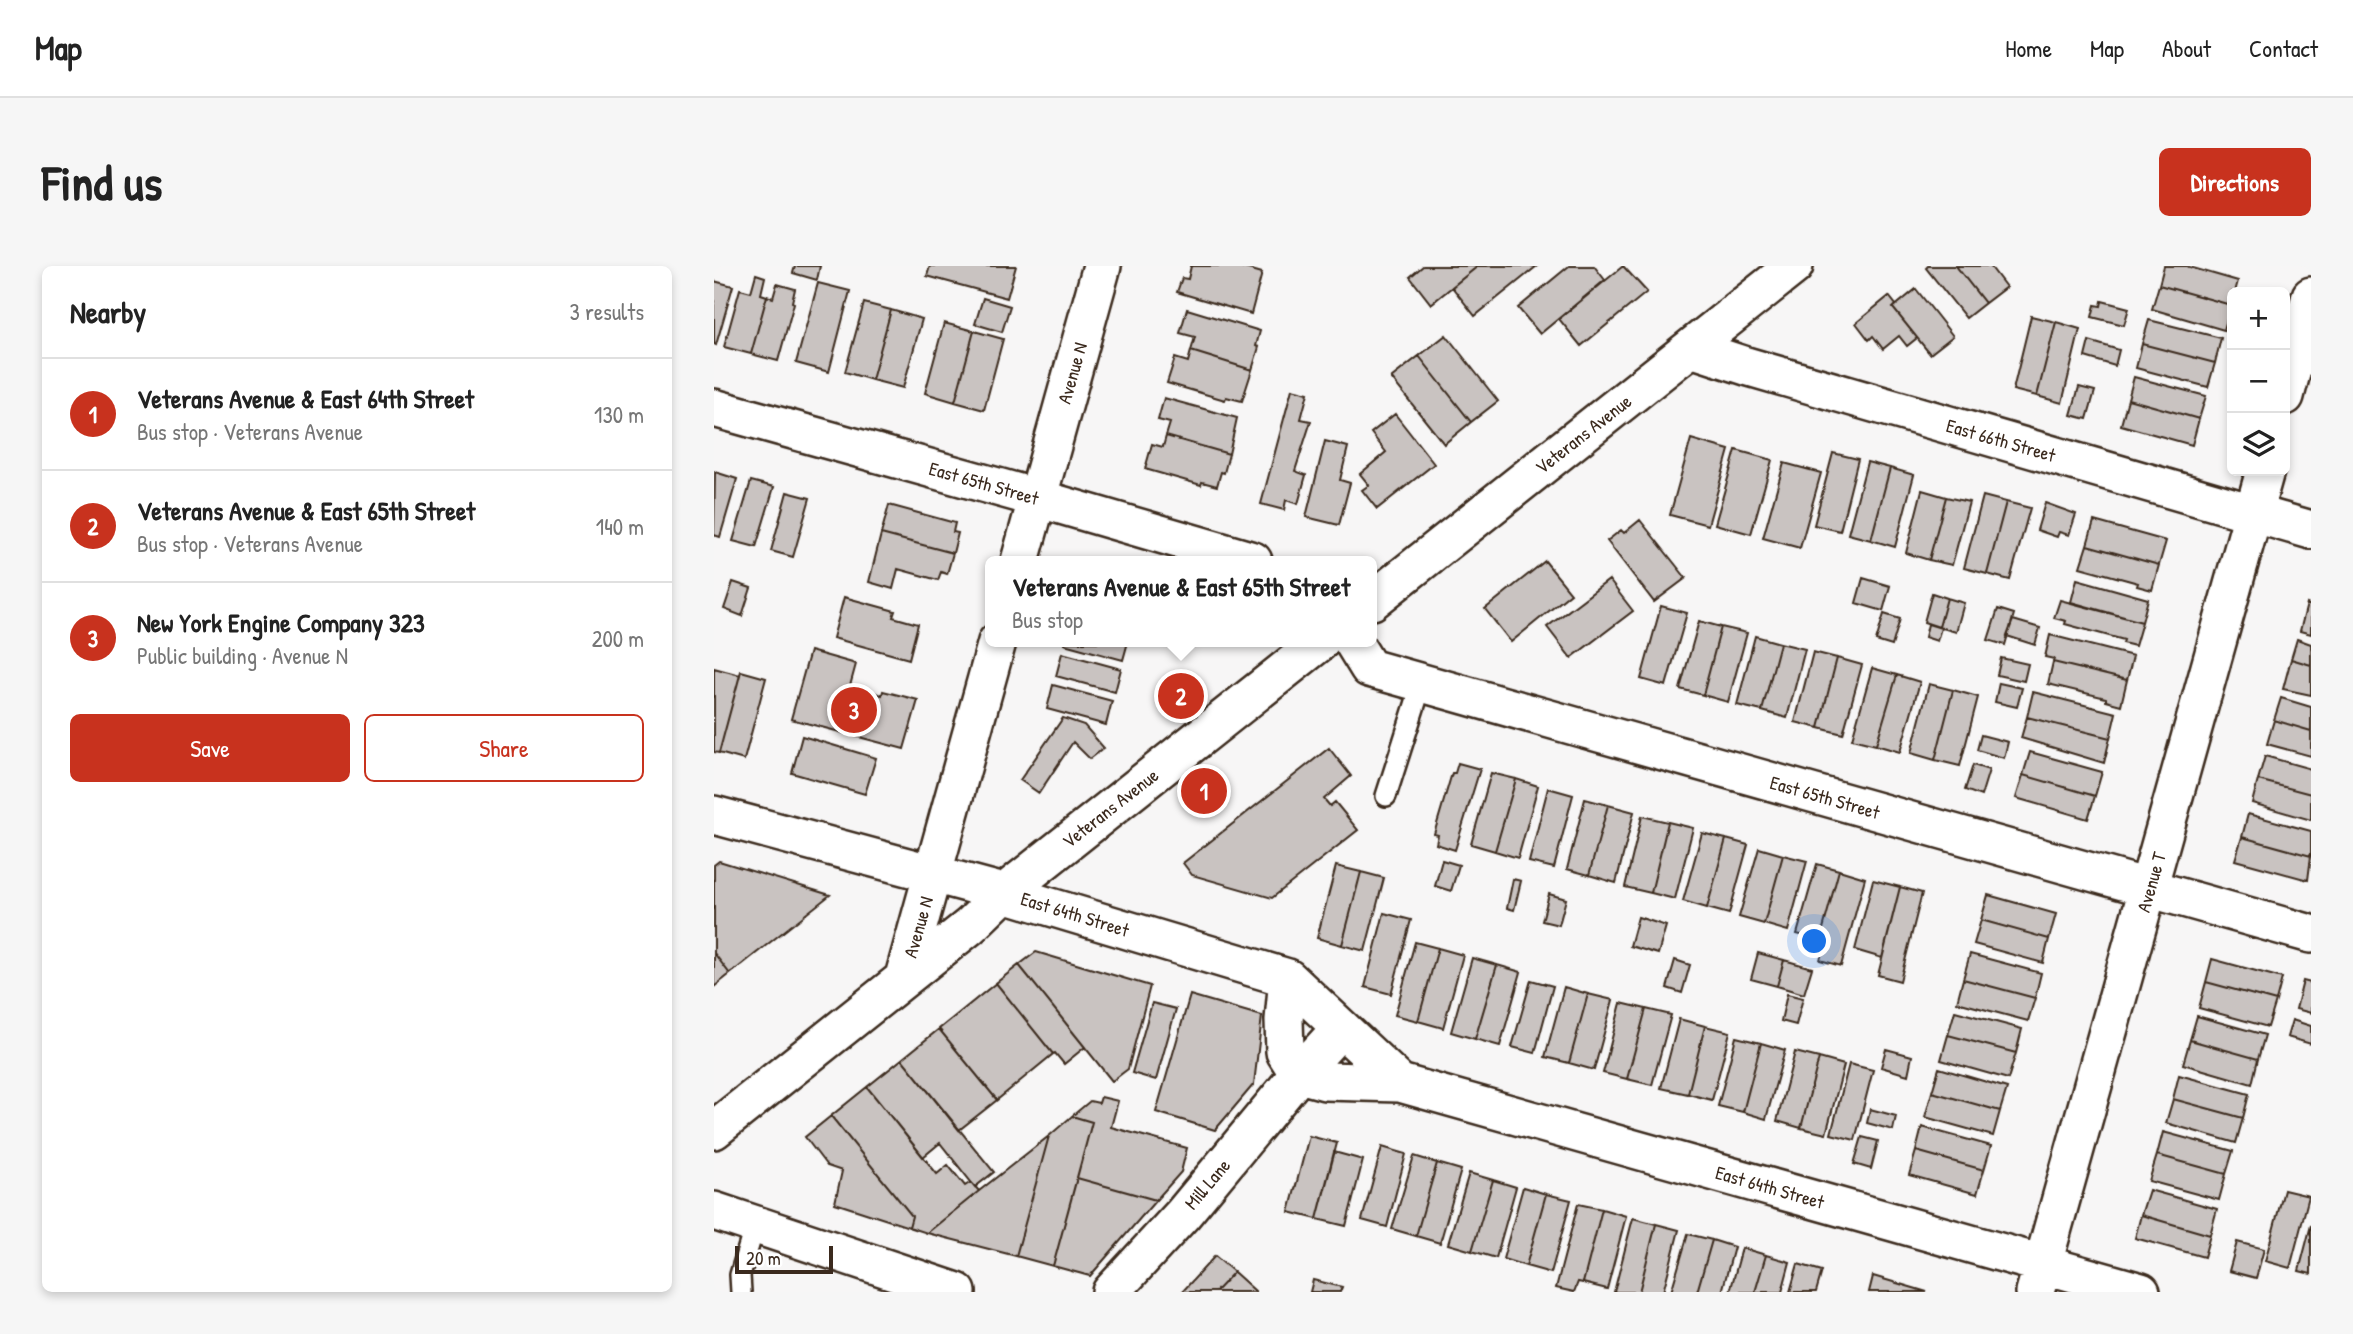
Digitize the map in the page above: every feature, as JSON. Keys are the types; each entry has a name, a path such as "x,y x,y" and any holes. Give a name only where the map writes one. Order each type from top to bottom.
{"street":[{"name":"Avenue N","path":"1021,556 1102,266"},
{"name":"Veterans Avenue","path":"1377,597 1794,266"},
{"path":"2290,377 2311,296"},
{"name":"East 66th Street","path":"1691,348 2311,530"},
{"name":"East 65th Street","path":"714,408 1236,556"},
{"name":"Avenue T","path":"2039,1278 2264,476"},
{"name":"Avenue N","path":"714,1130 904,977 997,647"},
{"name":"Veterans Avenue","path":"904,977 970,926 1004,893 1314,647"},
{"name":"East 65th Street","path":"1356,647 1369,668 2311,934"},
{"name":"East 64th Street","path":"714,815 1004,893 1288,978 1399,1083"},
{"path":"1288,978 1284,1020 1285,1052 1299,1074"},
{"name":"Mill Lane","path":"1111,1292 1182,1214 1341,1028"},
{"name":"East 64th Street","path":"1299,1074 1325,1080 1399,1083 2039,1278 2141,1292"},
{"path":"714,1211 941,1290"}],"lane":[{"path":"1386,796 1422,683"},
{"path":"741,1292 740,1275 755,1225"}],"building":[{"path":"795,266 820,266 817,280 793,273"},
{"path":"930,266 1016,266 1007,298 927,276"},
{"path":"1191,266 1238,266 1262,273 1251,314 1177,292 1182,278 1188,279"},
{"path":"1423,266 1478,266 1431,304 1410,277"},
{"path":"1478,266 1537,266 1475,316 1452,287"},
{"path":"1569,266 1594,266 1605,280 1540,334 1518,308"},
{"path":"1623,266 1647,292 1581,346 1559,319"},
{"path":"1956,266 1985,303 1966,318 1926,268"},
{"path":"1956,266 1990,266 2006,287 1985,303"},
{"path":"2164,266 2186,266 2238,281 2236,287 2227,287 2227,304 2159,285"},
{"path":"756,274 765,277 761,294 767,296 751,354 724,347 740,289 751,292"},
{"path":"714,281 733,286 716,345 714,344"},
{"path":"818,283 850,291 829,372 796,363"},
{"path":"777,284 795,289 794,303 778,361 751,354 767,296 773,298"},
{"path":"2159,285 2227,304 2227,319 2224,330 2152,309"},
{"path":"1916,289 1953,336 1930,354 1893,308"},
{"path":"1889,296 1896,305 1893,308 1917,338 1907,346 1899,336 1883,349 1873,336 1869,340 1856,323"},
{"path":"983,298 1010,306 1002,332 975,324"},
{"path":"2102,301 2129,308 2124,325 2092,317 2095,305 2101,306"},
{"path":"864,303 891,310 872,380 845,372"},
{"path":"1187,309 1260,331 1256,346 1259,347 1252,370 1191,351 1195,337 1180,333"},
{"path":"891,310 922,319 903,388 872,380"},
{"path":"2031,316 2056,322 2037,396 2013,390"},
{"path":"2149,320 2221,338 2215,363 2142,344"},
{"path":"2056,322 2080,329 2062,403 2037,396"},
{"path":"944,323 974,331 955,402 925,393"},
{"path":"974,331 1003,339 984,410 955,402"},
{"path":"1446,335 1498,401 1471,422 1419,356"},
{"path":"2089,341 2119,350 2115,366 2085,357"},
{"path":"2142,344 2215,363 2208,387 2136,368"},
{"path":"1191,351 1252,370 1242,401 1226,397 1225,400 1167,383 1175,358 1188,362"},
{"path":"1419,356 1471,422 1444,444 1391,378"},
{"path":"2134,377 2206,396 2199,419 2128,399"},
{"path":"2079,387 2095,391 2087,419 2071,415"},
{"path":"1292,389 1308,393 1301,419 1311,421 1295,471 1306,475 1298,504 1286,500 1284,510 1261,504"},
{"path":"1164,398 1237,418 1229,454 1166,436 1170,423 1158,420"},
{"path":"2128,399 2199,419 2192,445 2121,425"},
{"path":"1395,414 1434,464 1377,509 1362,490 1369,485 1360,474 1386,452 1371,433"},
{"path":"1166,436 1229,454 1217,486 1202,482 1201,485 1145,469 1152,444 1163,447"},
{"path":"1691,439 1729,450 1708,525 1670,515"},
{"path":"1325,441 1348,447 1340,480 1350,483 1339,525 1306,517"},
{"path":"1736,450 1772,460 1751,534 1715,524"},
{"path":"1833,453 1858,459 1840,531 1814,525"},
{"path":"1867,462 1890,468 1871,540 1848,534"},
{"path":"1784,463 1821,473 1800,548 1763,538"},
{"path":"1890,468 1914,475 1895,547 1871,540"},
{"path":"715,472 737,479 720,537 714,535"},
{"path":"751,481 774,487 756,547 733,541"},
{"path":"1922,490 1946,497 1929,560 1906,553"},
{"path":"787,492 810,498 793,557 771,551"},
{"path":"1983,496 2006,502 1987,574 1964,568"},
{"path":"1946,497 1969,502 1952,565 1929,560"},
{"path":"2006,502 2030,508 2010,580 1987,574"},
{"path":"2045,503 2076,514 2069,535 2059,532 2057,537 2037,530"},
{"path":"889,505 955,523 953,532 958,533 953,553 881,534"},
{"path":"1640,520 1686,578 1654,602 1607,541 1621,530 1624,533"},
{"path":"2094,521 2166,541 2159,565 2087,545"},
{"path":"881,534 953,553 947,574 941,572 938,580 898,569 893,589 869,582"},
{"path":"2087,545 2159,565 2152,590 2137,586 2138,583 2080,567"},
{"path":"1545,561 1571,593 1511,642 1485,609"},
{"path":"1863,578 1890,586 1883,611 1856,603"},
{"path":"2077,579 2148,599 2142,622 2071,602"},
{"path":"1609,580 1633,611 1571,658 1547,627"},
{"path":"733,582 751,588 742,616 724,609"},
{"path":"1932,593 1947,598 1939,627 1924,622"},
{"path":"844,597 895,611 893,617 918,624 909,659 833,638"},
{"path":"1947,598 1964,603 1956,632 1939,627"},
{"path":"2060,600 2142,622 2135,646 2054,618"},
{"path":"2307,604 2311,606 2311,634 2300,631"},
{"path":"1661,606 1687,613 1666,686 1641,679"},
{"path":"1998,609 2014,614 2005,645 1988,640"},
{"path":"1884,614 1900,619 1892,646 1876,641"},
{"path":"2013,620 2040,628 2035,645 2007,636"},
{"path":"1699,621 1721,627 1703,695 1680,689"},
{"path":"1928,624 1941,628 1937,641 1925,637"},
{"path":"1721,627 1747,633 1728,702 1703,695"},
{"path":"2050,635 2133,656 2127,680 2053,662 2054,659 2045,657"},
{"path":"1755,636 1780,643 1762,711 1737,705"},
{"path":"2297,639 2311,644 2311,665 2291,659"},
{"path":"1780,643 1805,649 1787,718 1762,711"},
{"path":"1075,647 1127,647 1123,660"},
{"path":"810,651 856,664 850,686 882,695 883,691 918,700 904,749 791,719"},
{"path":"1813,652 1837,658 1819,728 1795,722"},
{"path":"1062,653 1121,669 1115,692 1056,676"},
{"path":"1837,658 1862,665 1843,734 1819,728"},
{"path":"2001,658 2028,664 2024,681 1997,675"},
{"path":"2291,659 2311,665 2311,695 2283,689"},
{"path":"2053,662 2127,680 2121,705 2106,701 2106,698 2048,684"},
{"path":"714,668 740,675 719,753 714,752"},
{"path":"1872,668 1897,675 1876,745 1852,739"},
{"path":"741,671 766,678 744,760 719,753"},
{"path":"1897,675 1920,682 1900,752 1876,745"},
{"path":"1999,683 2022,688 2017,707 1995,702"},
{"path":"1929,684 1953,690 1935,760 1911,753"},
{"path":"1053,685 1112,701 1106,725 1047,709"},
{"path":"1953,690 1978,697 1960,766 1935,760"},
{"path":"2033,692 2116,713 2110,738 2027,717"},
{"path":"2281,698 2311,707 2311,731 2274,720"},
{"path":"2027,717 2110,738 2104,763 2021,738"},
{"path":"1063,718 1084,725 1104,748 1090,759 1073,742 1039,793 1020,780"},
{"path":"2274,720 2311,731 2311,756 2267,744"},
{"path":"1981,735 2008,742 2004,758 1977,750"},
{"path":"802,736 876,758 865,794 792,773"},
{"path":"1329,748 1351,776 1324,799 1330,806 1335,802 1358,830 1272,898 1192,875 1183,863"},
{"path":"2030,752 2102,772 2095,796 2023,775"},
{"path":"2265,756 2311,769 2311,794 2258,780"},
{"path":"1458,763 1480,769 1455,850 1436,844 1438,835 1434,834 1452,773 1455,773"},
{"path":"1973,765 1989,770 1981,796 1965,790"},
{"path":"1491,773 1516,779 1495,851 1471,844"},
{"path":"2023,775 2095,796 2088,819 2016,798"},
{"path":"1516,779 1538,786 1518,858 1495,851"},
{"path":"2258,780 2311,794 2311,820 2252,803"},
{"path":"1548,788 1573,795 1554,868 1529,862"},
{"path":"1585,799 1608,805 1589,875 1567,869"},
{"path":"1608,805 1634,812 1616,883 1589,875"},
{"path":"2248,814 2311,831 2311,856 2242,837"},
{"path":"1642,816 1668,822 1651,893 1625,887"},
{"path":"1668,822 1693,828 1675,899 1651,893"},
{"path":"1702,833 1726,839 1707,908 1683,901"},
{"path":"2242,837 2311,856 2308,880 2235,860"},
{"path":"1726,839 1748,845 1729,914 1707,908"},
{"path":"1759,848 1783,855 1764,924 1739,917"},
{"path":"1783,855 1807,861 1788,931 1764,924"},
{"path":"1442,860 1459,865 1451,891 1435,886"},
{"path":"719,861 830,895 730,974 714,953 714,865"},
{"path":"1817,864 1839,870 1820,940 1797,934"},
{"path":"1336,866 1361,872 1342,945 1317,938"},
{"path":"1839,870 1865,878 1841,966 1820,960 1825,941 1820,940"},
{"path":"1361,872 1384,878 1365,951 1342,945"},
{"path":"1513,879 1521,881 1514,910 1507,908"},
{"path":"1873,880 1900,887 1882,958 1855,950"},
{"path":"1900,887 1922,893 1900,981 1878,975"},
{"path":"1549,894 1566,899 1559,925 1542,921"},
{"path":"1988,895 2056,914 2049,939 1981,920"},
{"path":"1384,913 1411,920 1391,994 1365,987"},
{"path":"1638,917 1666,926 1658,954 1630,946"},
{"path":"1981,920 2049,939 2043,963 1974,944"},
{"path":"1415,942 1438,948 1418,1021 1395,1015"},
{"path":"1438,948 1463,955 1443,1028 1418,1021"},
{"path":"1036,952 1150,986 1128,1069 1112,1081 1019,965"},
{"path":"714,953 730,974 714,987"},
{"path":"1758,953 1784,960 1777,986 1751,979"},
{"path":"1970,954 2041,973 2035,998 1963,979"},
{"path":"1472,958 1497,965 1475,1039 1451,1032"},
{"path":"2212,959 2282,978 2276,1001 2206,982"},
{"path":"1675,960 1690,965 1682,993 1667,988"},
{"path":"1784,960 1812,968 1804,994 1777,986"},
{"path":"1019,965 1085,1047 1064,1064 996,983"},
{"path":"1497,965 1521,972 1500,1046 1475,1039"},
{"path":"1963,979 2035,998 2028,1021 1957,1002"},
{"path":"1531,980 1553,986 1535,1053 1512,1047"},
{"path":"2303,981 2311,983 2311,1013 2296,1009"},
{"path":"2206,982 2276,1001 2268,1027 2199,1008"},
{"path":"996,983 1053,1054 997,1100 939,1029"},
{"path":"1564,987 1588,994 1569,1063 1545,1057"},
{"path":"1588,994 1613,1000 1594,1070 1569,1063"},
{"path":"1787,994 1803,998 1796,1025 1781,1021"},
{"path":"1190,995 1262,1016 1254,1084 1215,1130 1156,1112"},
{"path":"1152,1003 1176,1009 1156,1080 1132,1073"},
{"path":"1621,1003 1646,1009 1627,1079 1603,1073"},
{"path":"1646,1009 1671,1015 1652,1085 1627,1079"},
{"path":"1955,1011 2022,1029 2016,1053 1948,1035"},
{"path":"2197,1016 2265,1035 2258,1059 2190,1040"},
{"path":"1679,1019 1705,1026 1688,1094 1661,1088"},
{"path":"2292,1020 2311,1026 2311,1044 2287,1037"},
{"path":"1705,1026 1730,1032 1712,1100 1688,1094"},
{"path":"939,1029 997,1100 959,1130 902,1059"},
{"path":"1948,1035 2016,1053 2008,1079 1941,1060"},
{"path":"1736,1037 1761,1043 1743,1112 1718,1106"},
{"path":"2190,1040 2258,1059 2252,1084 2183,1064"},
{"path":"1761,1043 1785,1050 1766,1119 1743,1112"},
{"path":"1886,1049 1912,1056 1908,1075 1881,1067"},
{"path":"1795,1052 1819,1058 1801,1128 1777,1121"},
{"path":"1819,1058 1844,1065 1826,1134 1801,1128"},
{"path":"902,1059 994,1172 975,1187 940,1143 923,1157 867,1087"},
{"path":"1849,1064 1873,1070 1855,1140 1831,1134"},
{"path":"1939,1068 2007,1088 2000,1111 1932,1092"},
{"path":"2179,1075 2249,1094 2243,1118 2173,1099"},
{"path":"867,1087 937,1174 948,1165 965,1186 971,1182 979,1191 927,1233 909,1227 912,1216 831,1116"},
{"path":"1932,1092 2000,1111 1993,1136 1925,1117"},
{"path":"1101,1097 1118,1101 1111,1127 1187,1148 1181,1172 1156,1200 1077,1178 1092,1122 1072,1116 1090,1101 1099,1103"},
{"path":"2173,1099 2243,1118 2236,1143 2166,1123"},
{"path":"1870,1109 1896,1116 1893,1130 1867,1123"},
{"path":"831,1116 912,1216 909,1227 835,1203 842,1171 827,1166 805,1137"},
{"path":"1072,1116 1092,1122 1053,1266 1016,1256 1049,1136"},
{"path":"1922,1127 1991,1146 1984,1170 1916,1151"},
{"path":"2163,1132 2233,1151 2226,1174 2157,1155"},
{"path":"1049,1136 1016,1256 927,1233 979,1191"},
{"path":"1309,1136 1337,1143 1317,1219 1289,1212"},
{"path":"1862,1137 1878,1141 1871,1169 1854,1164"},
{"path":"1382,1147 1406,1154 1387,1227 1362,1220"},
{"path":"1916,1151 1984,1170 1977,1194 1909,1175"},
{"path":"1334,1152 1363,1160 1346,1226 1317,1219"},
{"path":"2157,1155 2226,1174 2219,1200 2149,1181"},
{"path":"1414,1156 1437,1163 1416,1236 1392,1229"},
{"path":"1437,1163 1461,1170 1440,1243 1416,1236"},
{"path":"1469,1173 1493,1180 1472,1251 1448,1244"},
{"path":"1077,1178 1156,1200 1090,1276 1053,1266"},
{"path":"1493,1180 1516,1187 1496,1258 1472,1251"},
{"path":"1523,1187 1546,1194 1526,1266 1503,1259"},
{"path":"2149,1190 2217,1209 2210,1235 2141,1215"},
{"path":"2284,1190 2309,1196 2290,1268 2265,1261"},
{"path":"1546,1194 1571,1200 1551,1273 1526,1266"},
{"path":"1578,1204 1602,1209 1583,1283 1578,1282 1574,1292 1556,1288"},
{"path":"1602,1209 1626,1216 1607,1289 1583,1283"},
{"path":"2141,1215 2210,1235 2204,1257 2135,1238"},
{"path":"1633,1218 1656,1224 1639,1292 1614,1292"},
{"path":"1656,1224 1679,1230 1663,1292 1639,1292"},
{"path":"2311,1225 2311,1274 2299,1271"},
{"path":"1688,1234 1712,1240 1697,1292 1671,1292"},
{"path":"1712,1240 1734,1247 1722,1292 1697,1292"},
{"path":"2237,1242 2264,1249 2256,1278 2229,1271"},
{"path":"1742,1248 1766,1255 1755,1292 1730,1292"},
{"path":"1766,1255 1790,1262 1782,1292 1755,1292"},
{"path":"1215,1256 1234,1272 1215,1292 1182,1292"},
{"path":"1798,1264 1822,1271 1816,1292 1790,1292"},
{"path":"1234,1272 1255,1291 1255,1292 1215,1292"},
{"path":"1873,1276 1927,1292 1869,1292"},
{"path":"1313,1280 1342,1287 1340,1292 1310,1292"}],"place":[{"name":"Veterans Avenue & East 65th Street","path":"1181,696"},
{"name":"New York Engine Company 323","path":"854,710"},
{"name":"Veterans Avenue & East 64th Street","path":"1204,791"}]}
